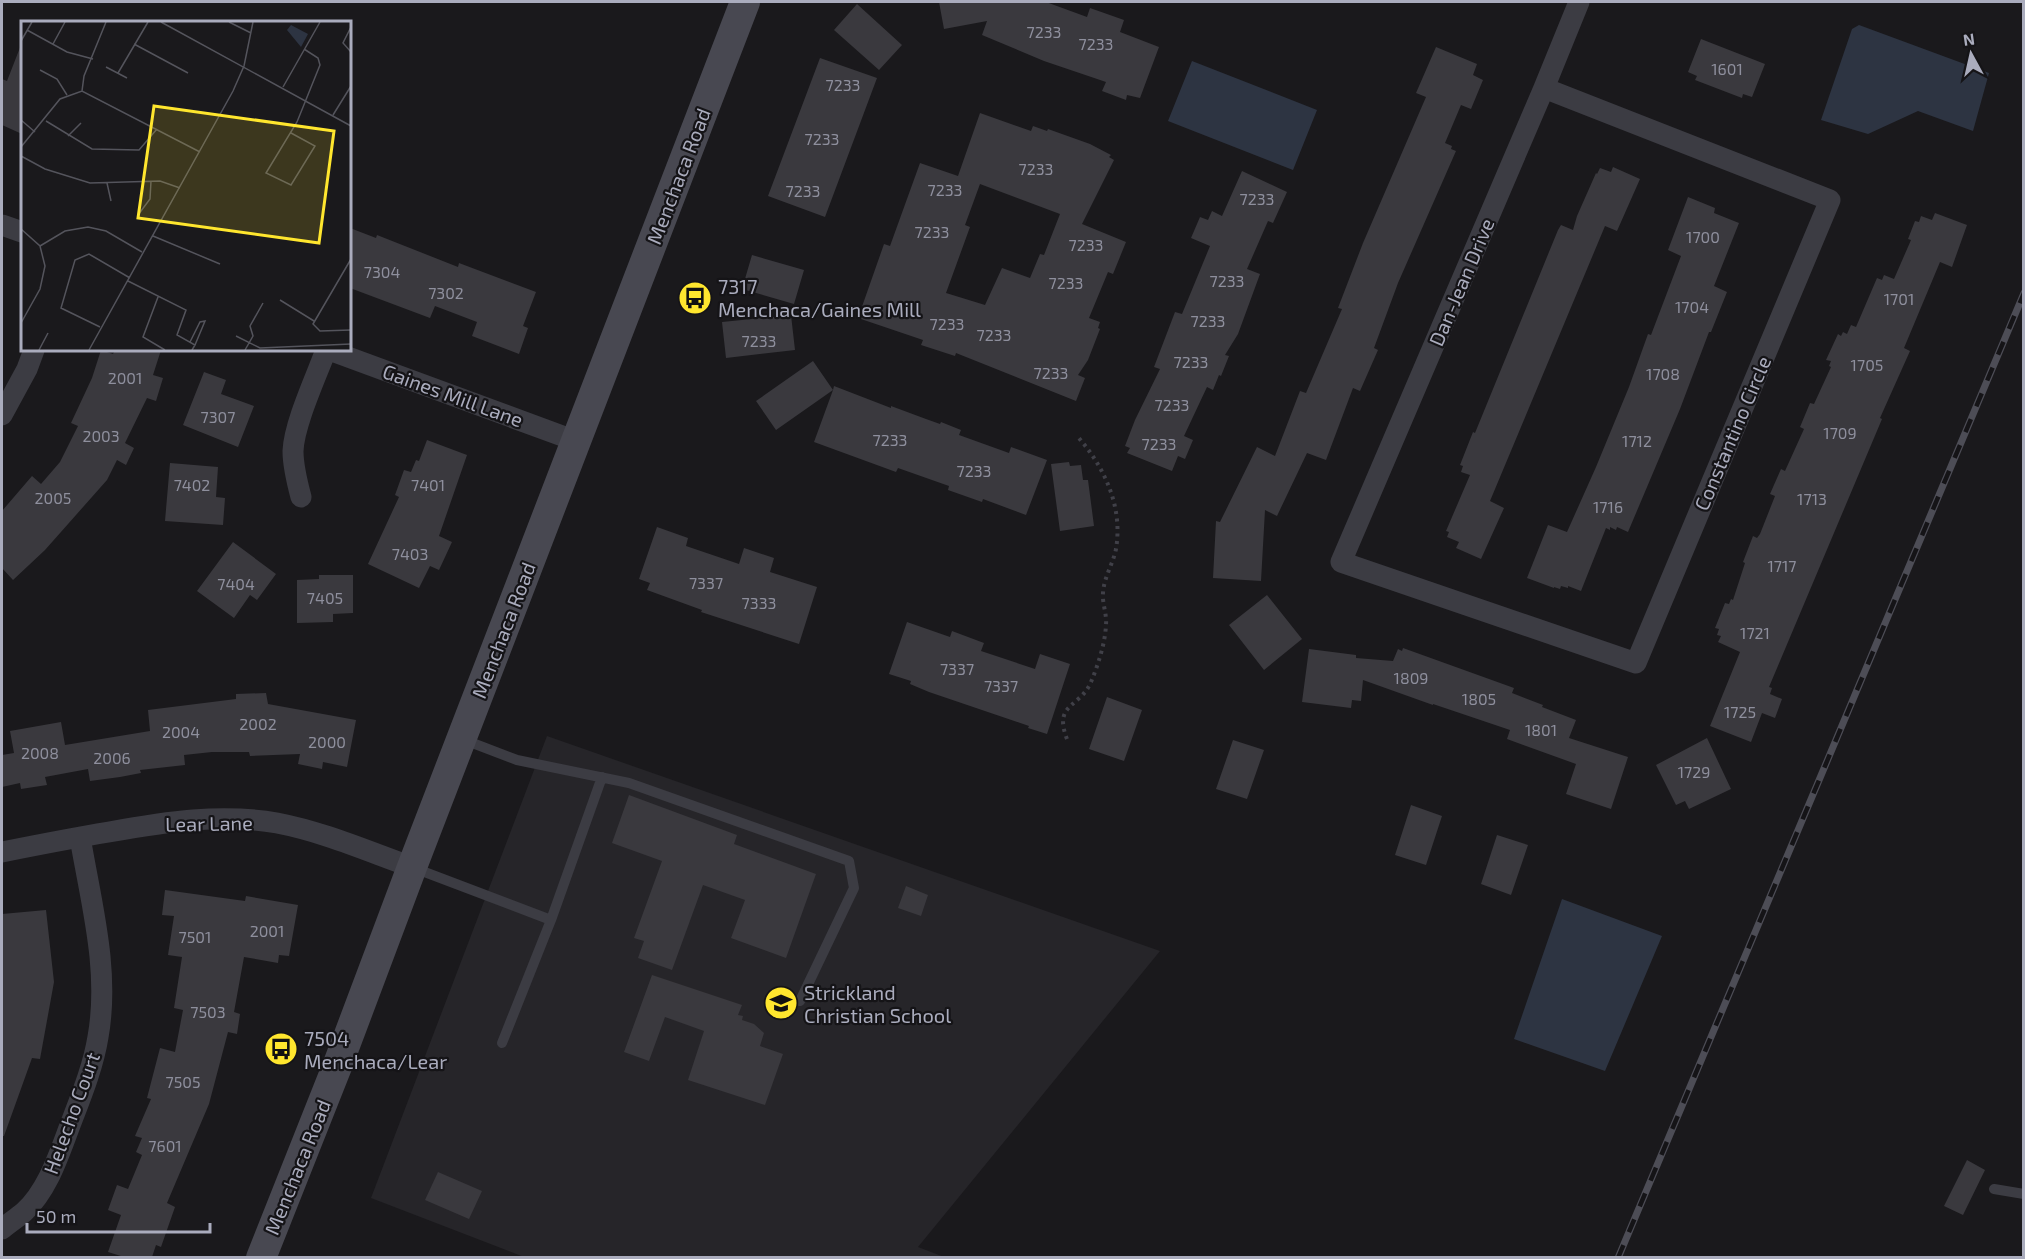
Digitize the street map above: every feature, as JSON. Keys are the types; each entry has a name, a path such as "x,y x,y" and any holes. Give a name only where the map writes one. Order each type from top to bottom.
{"main road":[{"name":"Menchaca Road","path":"261,1257 338,1064 745,2"}],"street":[{"name":"Dan-Jean Drive","path":"1341,562 1544,88 1578,2"},
{"name":"Constantino Circle","path":"1341,562 1636,663 1830,200 1544,88"},
{"path":"2,225 21,232"},
{"path":"2,415 27,369 34,351"},
{"path":"301,496 293,451 296,434 327,351"},
{"name":"Gaines Mill Lane","path":"330,351 576,441"},
{"name":"Lear Lane","path":"2,852 186,820 243,819 311,831 412,867"},
{"name":"Helecho Court","path":"2,1228 24,1212 53,1169 92,1064 99,1036 103,979 80,837"}],"lane":[{"path":"461,739 517,760 629,783 849,861 854,888 800,1001"},
{"path":"502,1043 551,920 602,777"},
{"path":"412,867 551,920"},
{"path":"1994,1189 2024,1194"}],"path":[{"path":"1067,739 1062,725 1063,716 1068,707 1084,693 1090,684 1102,648 1106,624 1102,595 1106,575 1116,552 1118,529 1114,501 1105,474 1093,454 1078,436"}],"shaded area":[{"name":"Strickland Christian School","path":"547,736 1160,951 918,1247 944,1257 524,1257 371,1198"}],"water":[{"path":"1859,25 1989,73 1973,131 1918,111 1868,134 1821,120 1852,29"},
{"path":"1192,61 1317,110 1293,170 1168,121"},
{"path":"1562,899 1662,936 1605,1071 1514,1039"}],"building":[{"path":"939,2 1046,2 1087,17 1090,8 1124,20 1120,32 1159,47 1140,98 1127,95 1126,100 1102,91 1106,82 1044,61 982,35 987,21 944,29"},
{"path":"857,4 902,45 879,70 834,30"},
{"path":"1701,39 1765,64 1752,97 1743,94 1742,98 1695,80 1697,76 1688,72"},
{"path":"21,45 21,134 2,125 2,79 7,81"},
{"path":"1436,47 1477,64 1473,75 1483,80 1471,109 1461,105 1445,143 1456,151 1398,283 1374,348 1378,350 1360,391 1353,388 1326,460 1307,453 1277,516 1265,510 1261,581 1213,578 1216,521 1220,522 1257,447 1275,456 1300,391 1306,393 1342,309 1338,308 1363,243 1426,97 1416,93"},
{"path":"820,58 877,78 825,217 768,196"},
{"path":"980,113 1031,131 1033,126 1047,131 1048,129 1090,144 1111,155 1109,157 1114,160 1082,224 1126,242 1113,274 1108,272 1089,318 1100,322 1098,328 1100,329 1088,360 1078,375 1085,378 1076,401 956,353 955,356 921,345 923,340 858,318 884,244 890,246 920,163 958,176","holes":["980,184 1060,214 1044,255 1040,254 1030,278 1002,268 985,305 946,293 970,227 965,225"]},
{"path":"1613,167 1640,179 1617,231 1605,226 1490,501 1504,508 1481,559 1456,548 1459,542 1447,537 1449,532 1446,531 1470,475 1461,472 1463,466 1460,465 1558,230 1561,225 1573,230 1596,173 1600,168 1611,172"},
{"path":"1242,171 1287,192 1273,223 1268,221 1247,269 1260,274 1238,334 1225,355 1229,356 1221,376 1219,375 1213,390 1207,387 1184,436 1193,440 1185,459 1178,456 1172,471 1127,453 1130,448 1125,446 1160,369 1154,367 1175,312 1182,314 1210,246 1191,238 1200,217 1208,220 1212,211 1222,216"},
{"path":"1688,197 1715,208 1714,213 1739,223 1714,286 1727,292 1680,409 1628,532 1617,527 1616,530 1606,528 1581,591 1568,586 1568,588 1561,586 1560,589 1554,588 1527,578 1548,525 1567,532 1596,467 1681,256 1668,250"},
{"path":"1935,213 1967,225 1952,267 1940,262 1904,348 1910,351 1769,687 1772,688 1770,694 1782,699 1775,718 1762,713 1751,742 1710,726 1740,652 1718,642 1721,636 1717,635 1719,629 1715,628 1725,603 1729,604 1731,599 1733,600 1753,536 1757,538 1760,534 1775,496 1770,494 1781,469 1785,471 1804,429 1800,427 1810,403 1814,404 1831,367 1829,366 1831,361 1826,360 1838,334 1841,336 1843,332 1847,334 1851,325 1856,327 1877,278 1882,280 1884,275 1894,279 1911,240 1908,239 1915,221 1919,222 1921,216 1932,220"},
{"path":"351,228 376,238 377,235 458,267 459,263 536,292 523,326 528,328 519,354 472,336 477,322 435,306 430,318 351,288"},
{"path":"752,255 804,270 794,304 742,289"},
{"path":"791,315 795,350 726,358 722,322"},
{"path":"101,351 113,354 114,351 161,351 153,375 163,378 156,401 147,398 125,443 134,448 126,465 117,460 107,480 45,550 13,580 2,568 2,511 32,476 41,484 60,462 78,426 71,423 92,378"},
{"path":"813,361 833,390 776,430 756,401"},
{"path":"204,372 226,380 221,394 254,406 238,447 183,425"},
{"path":"834,386 891,408 891,406 940,424 941,422 961,430 959,435 1009,453 1011,447 1047,460 1026,515 983,499 982,502 948,490 949,486 898,468 896,472 814,442"},
{"path":"427,440 467,455 439,536 452,542 439,570 430,566 419,588 368,564 399,497 395,495 404,470 411,472 416,460 419,461"},
{"path":"1069,462 1070,466 1081,465 1083,480 1088,480 1094,526 1060,531 1051,464"},
{"path":"170,463 218,467 216,497 225,498 223,525 165,521"},
{"path":"657,527 688,538 686,546 739,564 744,548 774,558 770,572 817,587 799,644 701,612 702,610 647,590 650,583 639,579"},
{"path":"233,542 276,574 257,600 250,595 234,618 197,591"},
{"path":"319,575 353,575 353,613 333,614 333,622 297,623 297,580 319,579"},
{"path":"1267,595 1302,639 1264,670 1229,625"},
{"path":"907,622 950,637 952,631 984,643 981,651 1035,669 1040,654 1070,664 1047,734 929,692 910,684 911,681 889,674"},
{"path":"1403,648 1514,688 1512,693 1576,720 1569,738 1628,757 1611,809 1566,794 1576,764 1507,739 1510,730 1363,680 1361,701 1352,700 1351,708 1302,702 1309,649 1356,655 1356,658 1393,661 1398,649 1402,651"},
{"path":"266,693 268,704 356,720 347,767 323,762 322,769 298,764 300,754 250,756 249,752 212,752 184,755 185,765 140,770 141,773 120,777 90,781 88,769 45,777 47,785 21,789 20,783 2,787 2,755 14,753 10,731 61,722 65,745 150,731 148,710 236,699 236,694"},
{"path":"1107,697 1142,710 1124,761 1089,749"},
{"path":"1707,738 1731,789 1689,809 1685,801 1676,805 1656,765"},
{"path":"1233,740 1264,750 1247,799 1216,789"},
{"path":"629,795 737,835 734,844 816,874 786,958 731,938 745,900 703,885 672,970 638,958 644,941 634,938 662,861 612,843"},
{"path":"1411,805 1442,816 1426,865 1395,855"},
{"path":"1497,835 1528,845 1511,895 1481,884"},
{"path":"906,886 928,895 921,916 898,908"},
{"path":"165,890 245,901 246,896 298,905 289,956 279,955 278,963 244,957 234,1012 240,1014 237,1034 228,1032 209,1104 167,1203 175,1207 161,1247 156,1245 152,1257 124,1257 108,1252 121,1215 108,1210 117,1185 128,1189 142,1155 136,1152 142,1138 135,1136 151,1099 147,1098 160,1048 175,1052 183,1010 174,1008 182,957 168,955 174,916 162,915"},
{"path":"46,910 54,982 40,1059 32,1058 4,1136 2,1136 2,914"},
{"path":"652,975 742,1005 738,1015 743,1016 742,1020 754,1024 764,1033 760,1046 783,1054 765,1105 688,1080 704,1031 665,1017 649,1061 624,1052"},
{"path":"1967,1160 1985,1170 1963,1215 1944,1206"},
{"path":"438,1172 482,1191 469,1219 425,1200"}],"railway":[{"path":"1618,1258 2024,293"}],"place":[{"name":"7317 Menchaca/Gaines Mill","path":"695,298"},
{"name":"Strickland Christian School","path":"781,1003"},
{"name":"7504 Menchaca/Lear","path":"281,1049"}]}
